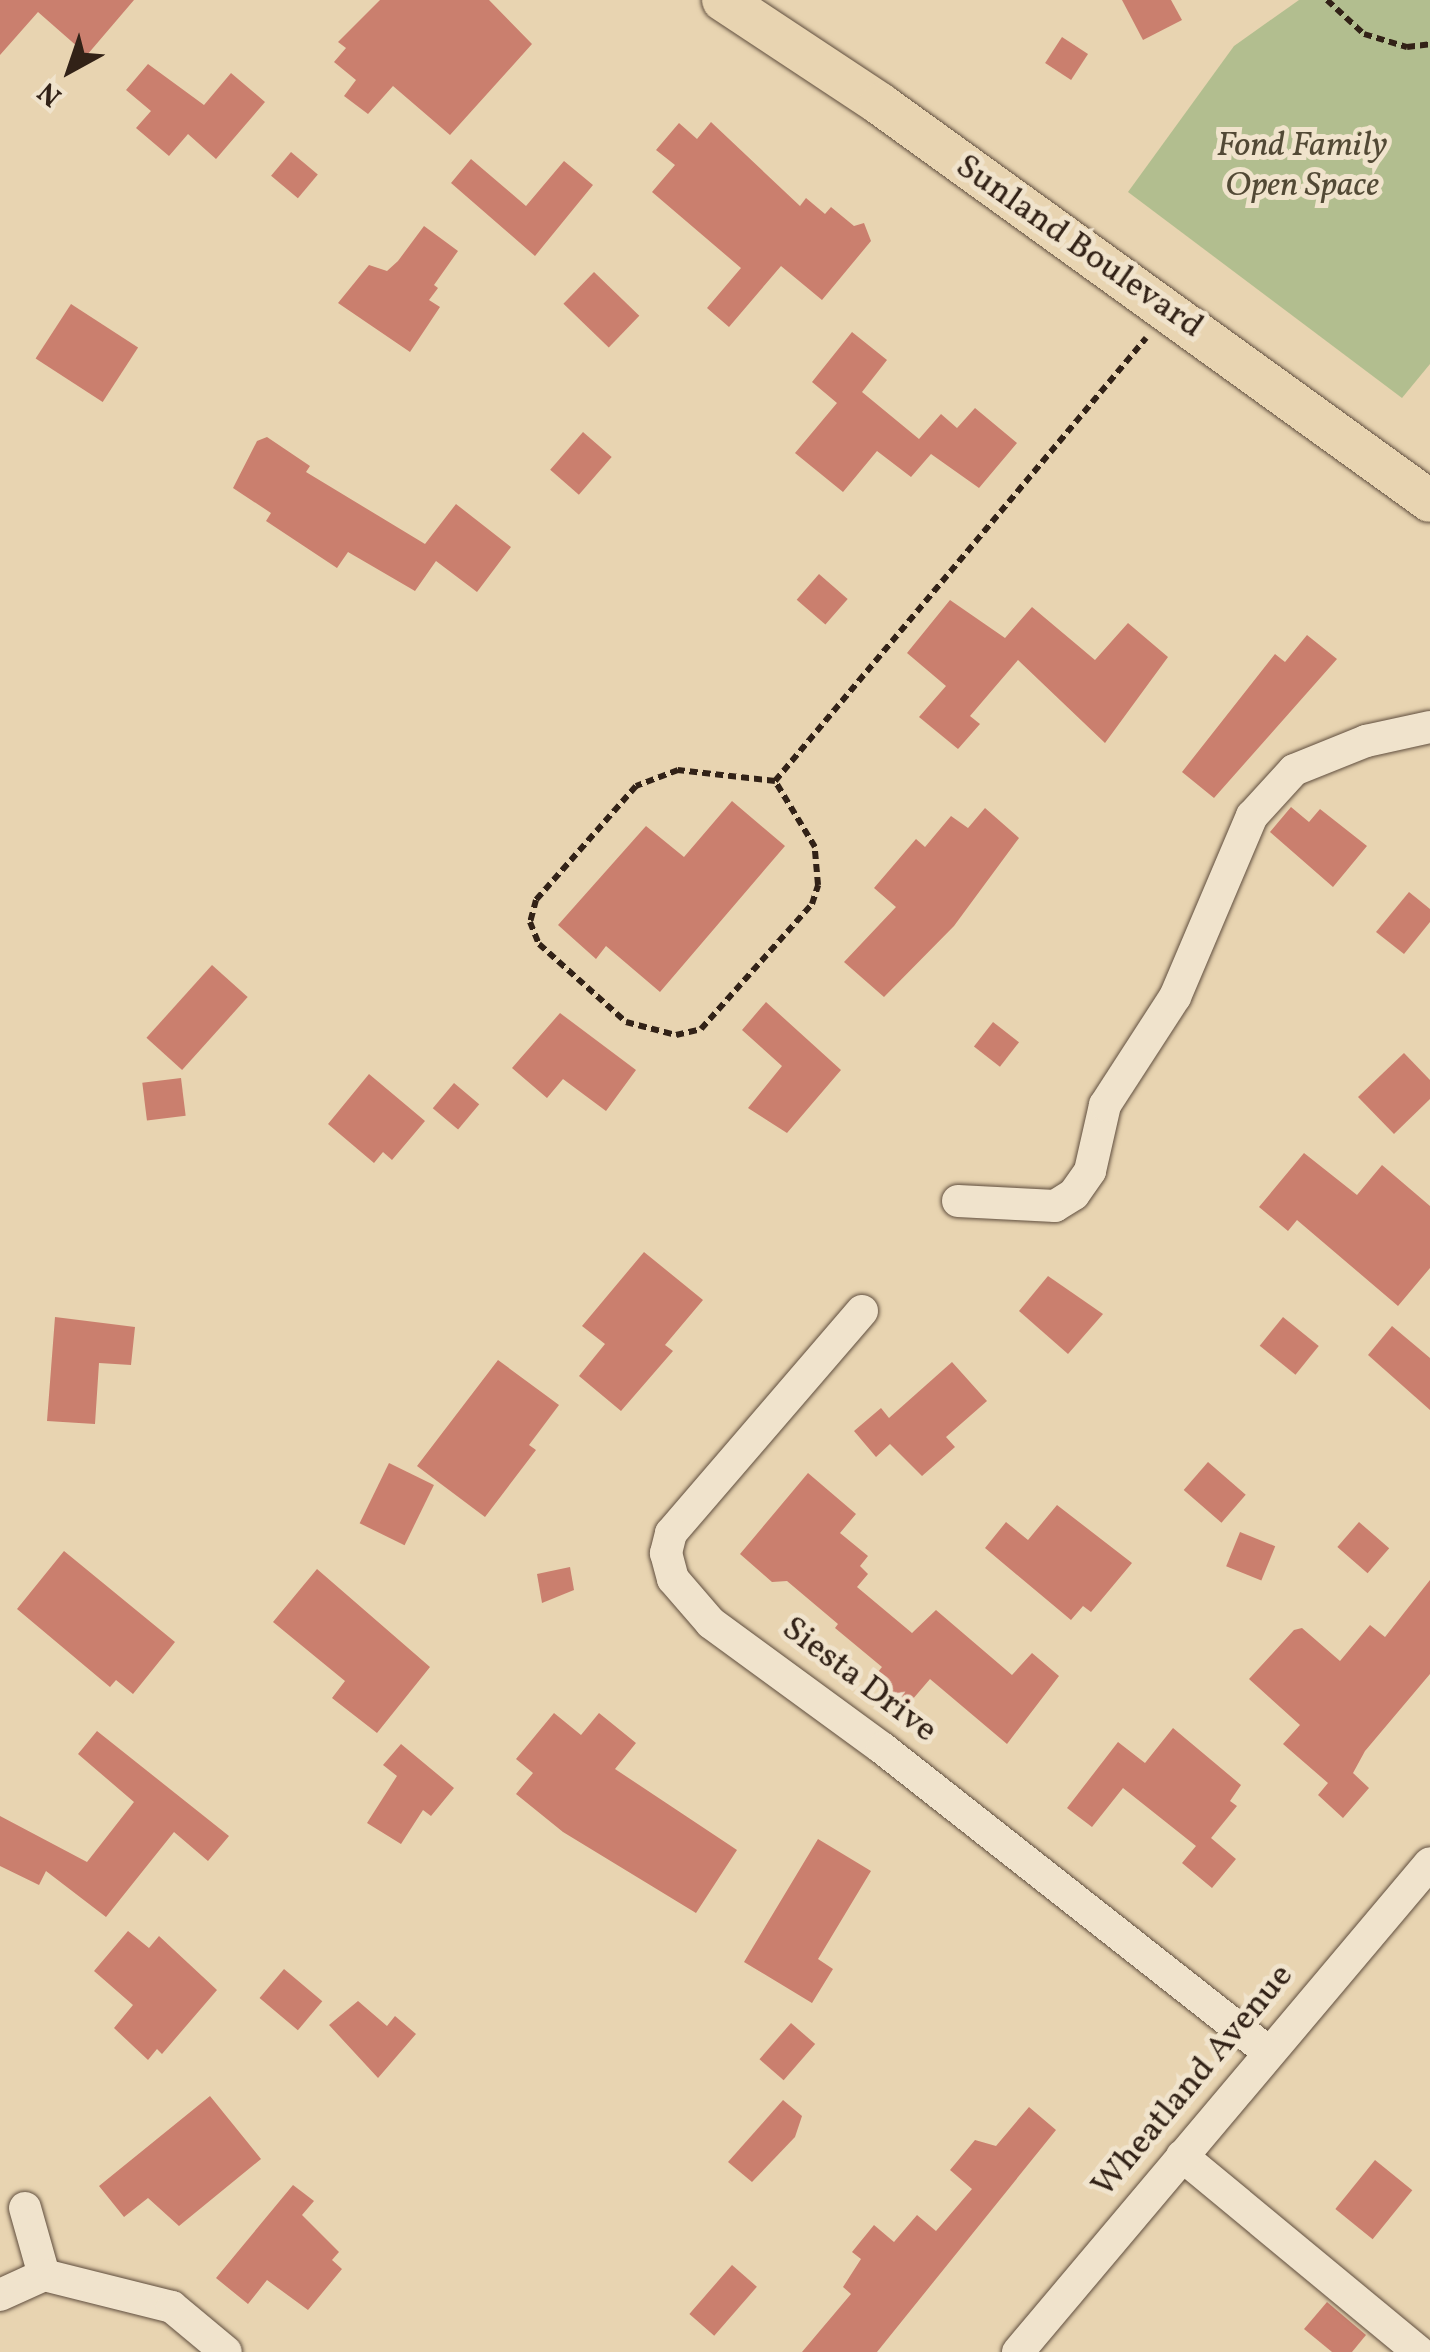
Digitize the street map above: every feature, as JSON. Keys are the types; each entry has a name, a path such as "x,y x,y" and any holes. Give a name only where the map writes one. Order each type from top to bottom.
{"main road":[{"name":"Sunland Boulevard","path":"742,5 1430,501"}],"street":[{"path":"958,1200 1055,1206 1074,1194 1090,1171 1105,1105 1174,997 1252,816 1294,770 1366,741 1430,726"},
{"name":"Siesta Drive","path":"862,1311 671,1533 666,1553 672,1579 710,1623 882,1748 1270,2052"},
{"name":"Wheatland Avenue","path":"1018,2352 1430,1863"},
{"path":"1182,2156 1419,2352"},
{"path":"25,2208 44,2274"},
{"path":"0,2295 44,2274 172,2307 226,2352"}],"path":[{"path":"1327,0 1364,34 1407,47 1430,44"},
{"path":"775,781 1169,310"},
{"path":"678,770 775,781 815,847 818,886 812,904 701,1029 650,1033 626,1022 538,944 530,922 536,900 636,786 678,770"}],"green space":[{"name":"Fond Family Open Space","path":"1299,0 1430,0 1430,364 1402,398 1128,192 1234,46"}],"building":[{"path":"0,0 134,0 87,55 38,12 0,55"},
{"path":"380,0 489,0 532,44 450,135 393,86 368,114 344,96 356,80 334,62 346,48 338,42"},
{"path":"1122,0 1171,0 1182,20 1143,40"},
{"path":"1062,37 1088,54 1071,80 1045,63"},
{"path":"148,64 204,105 231,73 265,102 216,159 188,134 169,156 136,128 151,111 126,90"},
{"path":"711,122 800,206 806,198 825,214 831,207 854,226 864,223 871,241 822,300 781,266 729,327 707,308 741,268 652,192 675,165 656,150 679,123 697,139"},
{"path":"291,152 318,174 298,198 271,176"},
{"path":"471,159 526,206 564,161 593,185 535,256 451,183"},
{"path":"424,226 458,251 434,285 438,288 429,300 440,307 410,352 338,303 369,265 387,271"},
{"path":"594,272 639,316 609,347 563,304"},
{"path":"71,304 138,348 103,402 36,359"},
{"path":"852,332 887,360 862,392 919,439 941,414 957,428 975,408 1017,443 979,488 931,454 911,477 877,451 843,492 795,453 837,403 812,382"},
{"path":"583,432 612,457 579,495 550,470"},
{"path":"267,437 310,466 306,472 425,544 456,504 511,547 477,592 436,561 415,591 348,552 337,568 266,521 271,513 233,488 257,441"},
{"path":"819,574 848,599 825,625 797,600"},
{"path":"950,600 1005,638 1032,607 1095,660 1128,623 1168,657 1105,743 1018,660 970,716 980,724 958,749 919,717 946,686 907,653"},
{"path":"1307,635 1337,659 1214,798 1182,772 1275,654 1285,662"},
{"path":"732,801 785,846 660,992 606,946 596,959 558,925 646,826 684,857"},
{"path":"1291,807 1309,822 1320,809 1367,846 1333,887 1270,832"},
{"path":"985,808 1019,838 954,926 884,997 844,962 896,907 874,888 916,839 925,847 951,816 968,828"},
{"path":"1409,892 1430,909 1430,922 1404,954 1376,932"},
{"path":"212,965 248,997 182,1070 146,1038"},
{"path":"766,1002 841,1070 787,1133 748,1108 782,1066 742,1030"},
{"path":"560,1013 636,1070 606,1111 563,1079 547,1098 512,1068"},
{"path":"993,1022 1019,1042 1000,1067 974,1046"},
{"path":"1404,1053 1430,1080 1430,1099 1394,1134 1358,1097"},
{"path":"369,1074 425,1121 392,1160 383,1152 374,1163 328,1124"},
{"path":"181,1078 186,1116 147,1120 142,1083"},
{"path":"454,1083 479,1104 458,1129 433,1108"},
{"path":"1304,1153 1357,1195 1382,1165 1430,1206 1430,1268 1398,1306 1297,1220 1288,1231 1259,1207"},
{"path":"644,1252 703,1300 665,1345 673,1351 621,1411 579,1376 605,1344 582,1326"},
{"path":"1048,1276 1103,1314 1068,1354 1019,1311"},
{"path":"55,1317 135,1327 131,1365 99,1363 95,1424 47,1421"},
{"path":"1283,1317 1319,1346 1295,1375 1260,1346"},
{"path":"1392,1326 1430,1358 1430,1410 1368,1355"},
{"path":"498,1360 559,1405 529,1445 536,1450 485,1517 417,1466"},
{"path":"952,1362 987,1401 946,1437 955,1447 922,1476 890,1444 876,1457 854,1431 881,1408 889,1418"},
{"path":"1208,1462 1246,1495 1221,1523 1184,1490"},
{"path":"389,1463 434,1485 405,1545 360,1523"},
{"path":"808,1473 856,1514 840,1533 868,1556 860,1566 868,1574 857,1587 912,1633 936,1610 1012,1675 1032,1653 1059,1676 1007,1744 930,1679 906,1707 873,1678 882,1667 835,1628 838,1624 787,1581 772,1582 740,1554"},
{"path":"1057,1505 1132,1563 1091,1612 1083,1606 1071,1620 985,1548 1006,1522 1028,1540"},
{"path":"1359,1522 1389,1548 1368,1573 1337,1547"},
{"path":"1240,1532 1275,1546 1261,1581 1226,1566"},
{"path":"64,1551 175,1642 133,1694 116,1680 110,1687 17,1609"},
{"path":"570,1567 574,1590 542,1603 537,1574"},
{"path":"317,1569 430,1667 377,1733 332,1698 345,1681 273,1622"},
{"path":"1430,1580 1430,1674 1365,1751 1353,1773 1369,1788 1343,1818 1318,1795 1328,1783 1283,1744 1300,1725 1249,1679 1294,1630 1302,1628 1340,1661 1370,1625 1385,1637"},
{"path":"554,1713 581,1735 599,1713 636,1743 615,1769 737,1850 696,1913 563,1832 516,1794 533,1773 516,1759"},
{"path":"1173,1728 1241,1785 1230,1801 1237,1806 1211,1838 1236,1859 1212,1888 1182,1863 1196,1846 1123,1788 1092,1827 1067,1808 1118,1742 1145,1763"},
{"path":"97,1731 229,1836 208,1861 174,1832 106,1917 46,1871 39,1885 0,1866 0,1816 87,1862 134,1802 78,1754"},
{"path":"401,1744 454,1788 431,1816 423,1810 401,1844 367,1823 397,1776 383,1765"},
{"path":"818,1839 871,1871 818,1959 833,1969 812,2003 744,1962"},
{"path":"128,1931 149,1948 159,1936 217,1990 162,2054 157,2049 148,2060 114,2028 133,2005 94,1971"},
{"path":"284,1969 322,2001 298,2030 260,1998"},
{"path":"358,2001 387,2026 395,2016 416,2034 378,2078 329,2025"},
{"path":"791,2023 815,2044 784,2080 760,2059"},
{"path":"210,2096 261,2159 179,2226 148,2198 124,2217 99,2186"},
{"path":"783,2100 802,2116 795,2137 752,2182 728,2162"},
{"path":"1029,2107 1056,2130 877,2352 802,2352 851,2294 843,2287 861,2259 852,2252 874,2225 894,2242 917,2215 936,2231 972,2189 950,2170 975,2140 996,2146"},
{"path":"1375,2160 1412,2190 1373,2239 1335,2209"},
{"path":"293,2185 314,2201 302,2215 339,2252 332,2260 342,2269 308,2310 267,2280 248,2304 216,2278"},
{"path":"732,2265 757,2287 714,2336 689,2314"},
{"path":"1327,2302 1366,2335 1352,2352 1332,2352 1304,2329"}]}
